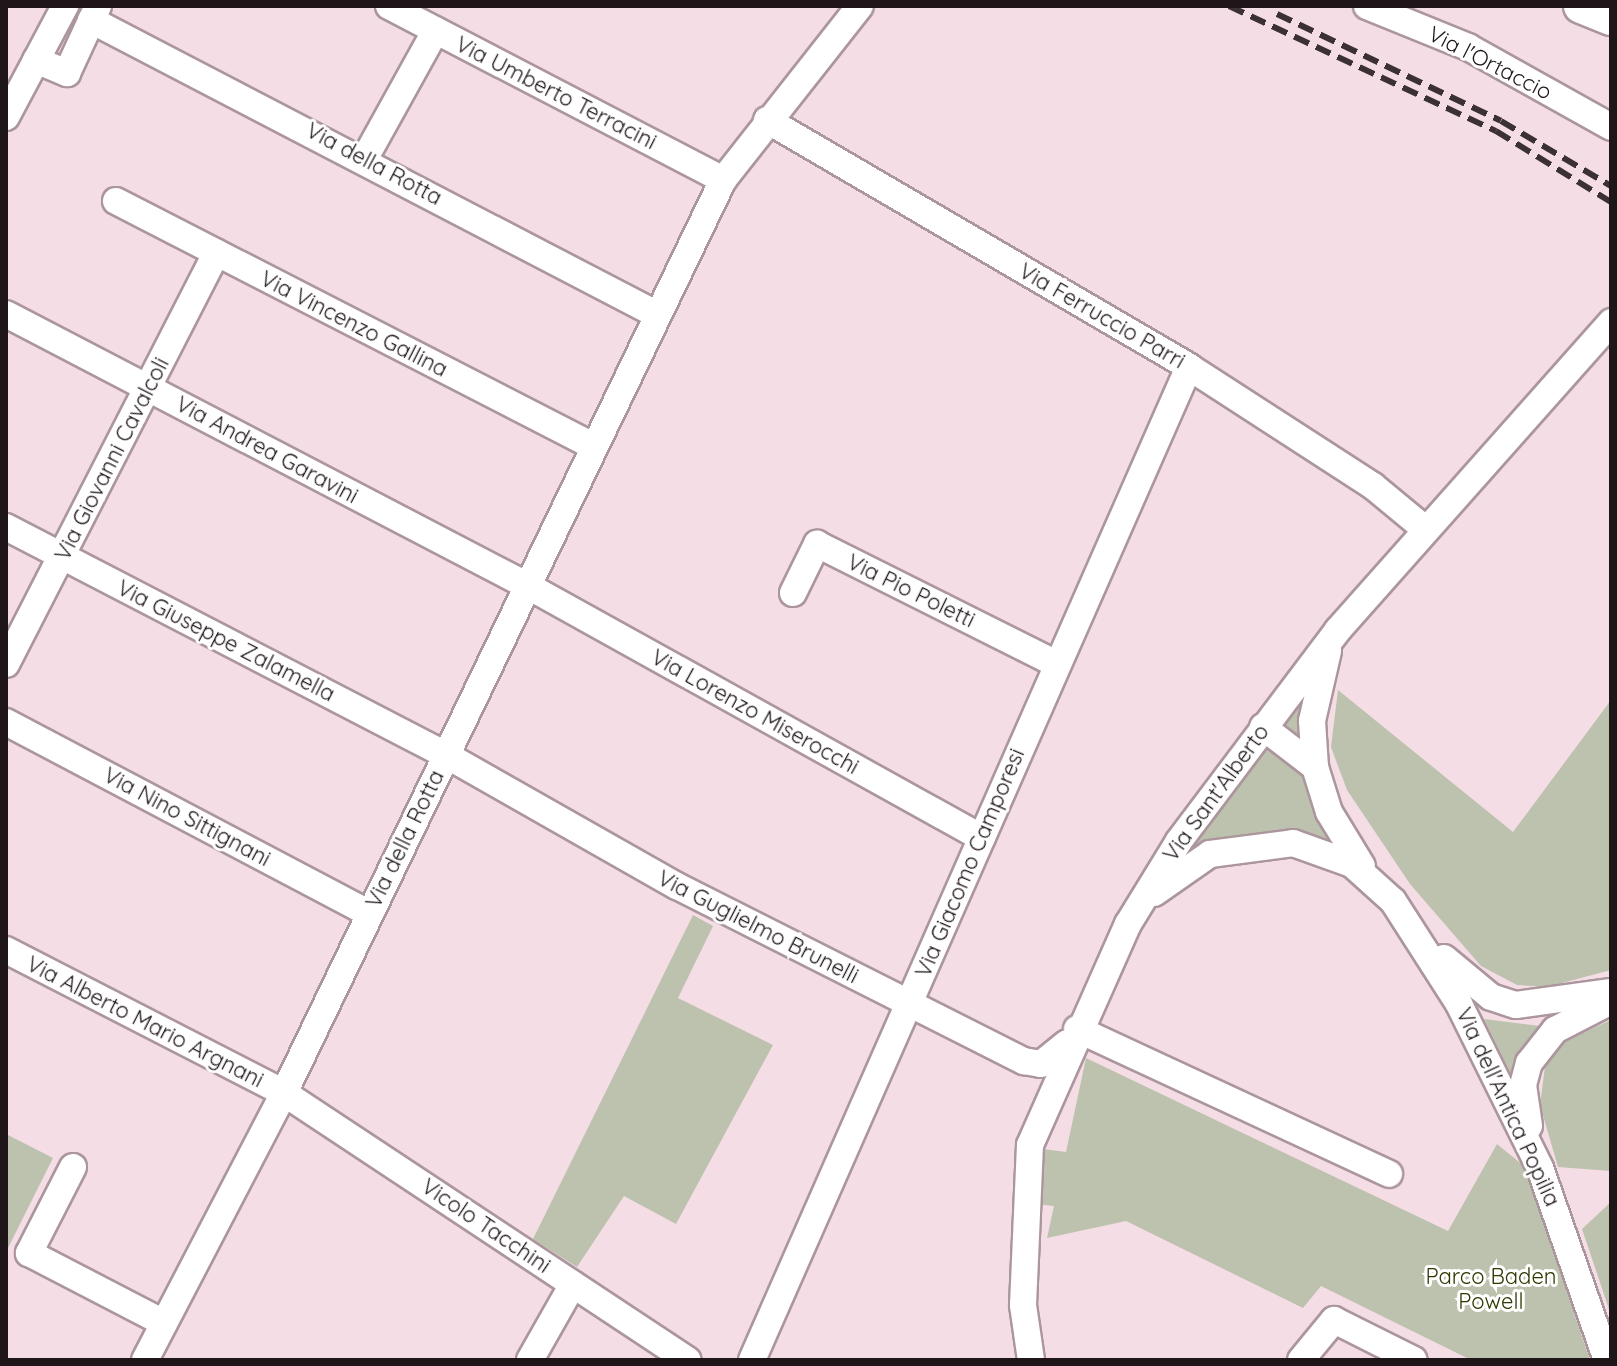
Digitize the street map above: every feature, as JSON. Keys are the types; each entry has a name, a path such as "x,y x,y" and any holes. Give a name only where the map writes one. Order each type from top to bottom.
{"main road":[{"path":"1581,6 1611,18"}],"street":[{"path":"6,117 65,6"},
{"name":"Via Umberto Terracini","path":"389,6 723,180"},
{"name":"Via della Rotta","path":"145,1360 284,1093 528,586 654,313 723,180 767,120 860,6"},
{"name":"Via l'Ortaccio","path":"1367,6 1468,47 1611,127"},
{"path":"36,60 67,73 94,13"},
{"name":"Via della Rotta","path":"94,13 654,313"},
{"path":"365,158 436,30"},
{"name":"Via Ferruccio Parri","path":"767,120 1189,367 1373,486 1425,529"},
{"name":"Via Vincenzo Gallina","path":"116,201 593,446"},
{"name":"Via Giovanni Cavalcoli","path":"6,664 64,557 216,253"},
{"name":"Via Andrea Garavini","path":"6,314 528,586"},
{"name":"Via Sant'Alberto","path":"1031,1360 1023,1305 1030,1145 1075,1033 1141,904 1263,727 1338,630 1611,322"},
{"name":"Via Giacomo Camporesi","path":"752,1360 982,838 1055,663 1189,367"},
{"name":"Via Giuseppe Zalamella","path":"6,527 446,755"},
{"name":"Via Pio Poletti","path":"793,593 817,544 1055,663"},
{"name":"Via Lorenzo Miserocchi","path":"528,586 982,838"},
{"name":"Via dell'Antica Popilia","path":"1338,630 1317,694 1315,767 1329,812 1368,876 1418,931 1540,1168 1607,1360"},
{"name":"Via Nino Sittignani","path":"6,722 369,913"},
{"name":"Via dell'Antica Popilia","path":"1263,727 1299,747 1315,767"},
{"name":"Via Guglielmo Brunelli","path":"446,755 909,1005 1024,1061 1041,1064 1075,1033"},
{"name":"Via dell'Antica Popilia","path":"1141,904 1210,854 1249,844 1293,843 1336,855 1368,876"},
{"path":"1418,931 1465,980 1516,1005 1611,992"},
{"name":"Via Alberto Mario Argnani","path":"6,950 284,1093"},
{"path":"1540,1168 1523,1085 1529,1063 1555,1030 1611,1001"},
{"path":"1075,1033 1389,1174"},
{"name":"Vicolo Tacchini","path":"284,1093 688,1360"},
{"path":"73,1167 29,1253 164,1323"},
{"path":"530,1360 573,1284"},
{"path":"1301,1360 1334,1320 1414,1360"}],"green space":[{"path":"1310,683 1308,744 1280,721"},
{"path":"1338,690 1513,832 1611,700 1611,970 1547,987 1517,985 1481,966 1410,884 1347,790 1331,747"},
{"path":"1264,744 1304,765 1337,843 1251,833 1191,853 1187,844"},
{"path":"693,915 713,926 678,998 773,1045 676,1224 624,1196 577,1267 533,1239"},
{"path":"1484,1019 1540,1026 1511,1074"},
{"path":"1611,1020 1611,1171 1558,1167 1540,1105 1546,1059 1556,1045"},
{"name":"Parco Baden Powell","path":"1086,1058 1448,1231 1497,1144 1524,1166 1590,1360 1471,1360 1321,1286 1303,1308 1126,1221 1047,1238 1054,1206 1036,1204 1043,1149 1066,1152"},
{"path":"6,1134 53,1158 6,1252"},
{"path":"1611,1202 1611,1315 1582,1229"}],"railway":[{"path":"1229,6 1496,131 1611,202"},
{"path":"1277,14 1501,121 1611,186"}]}
